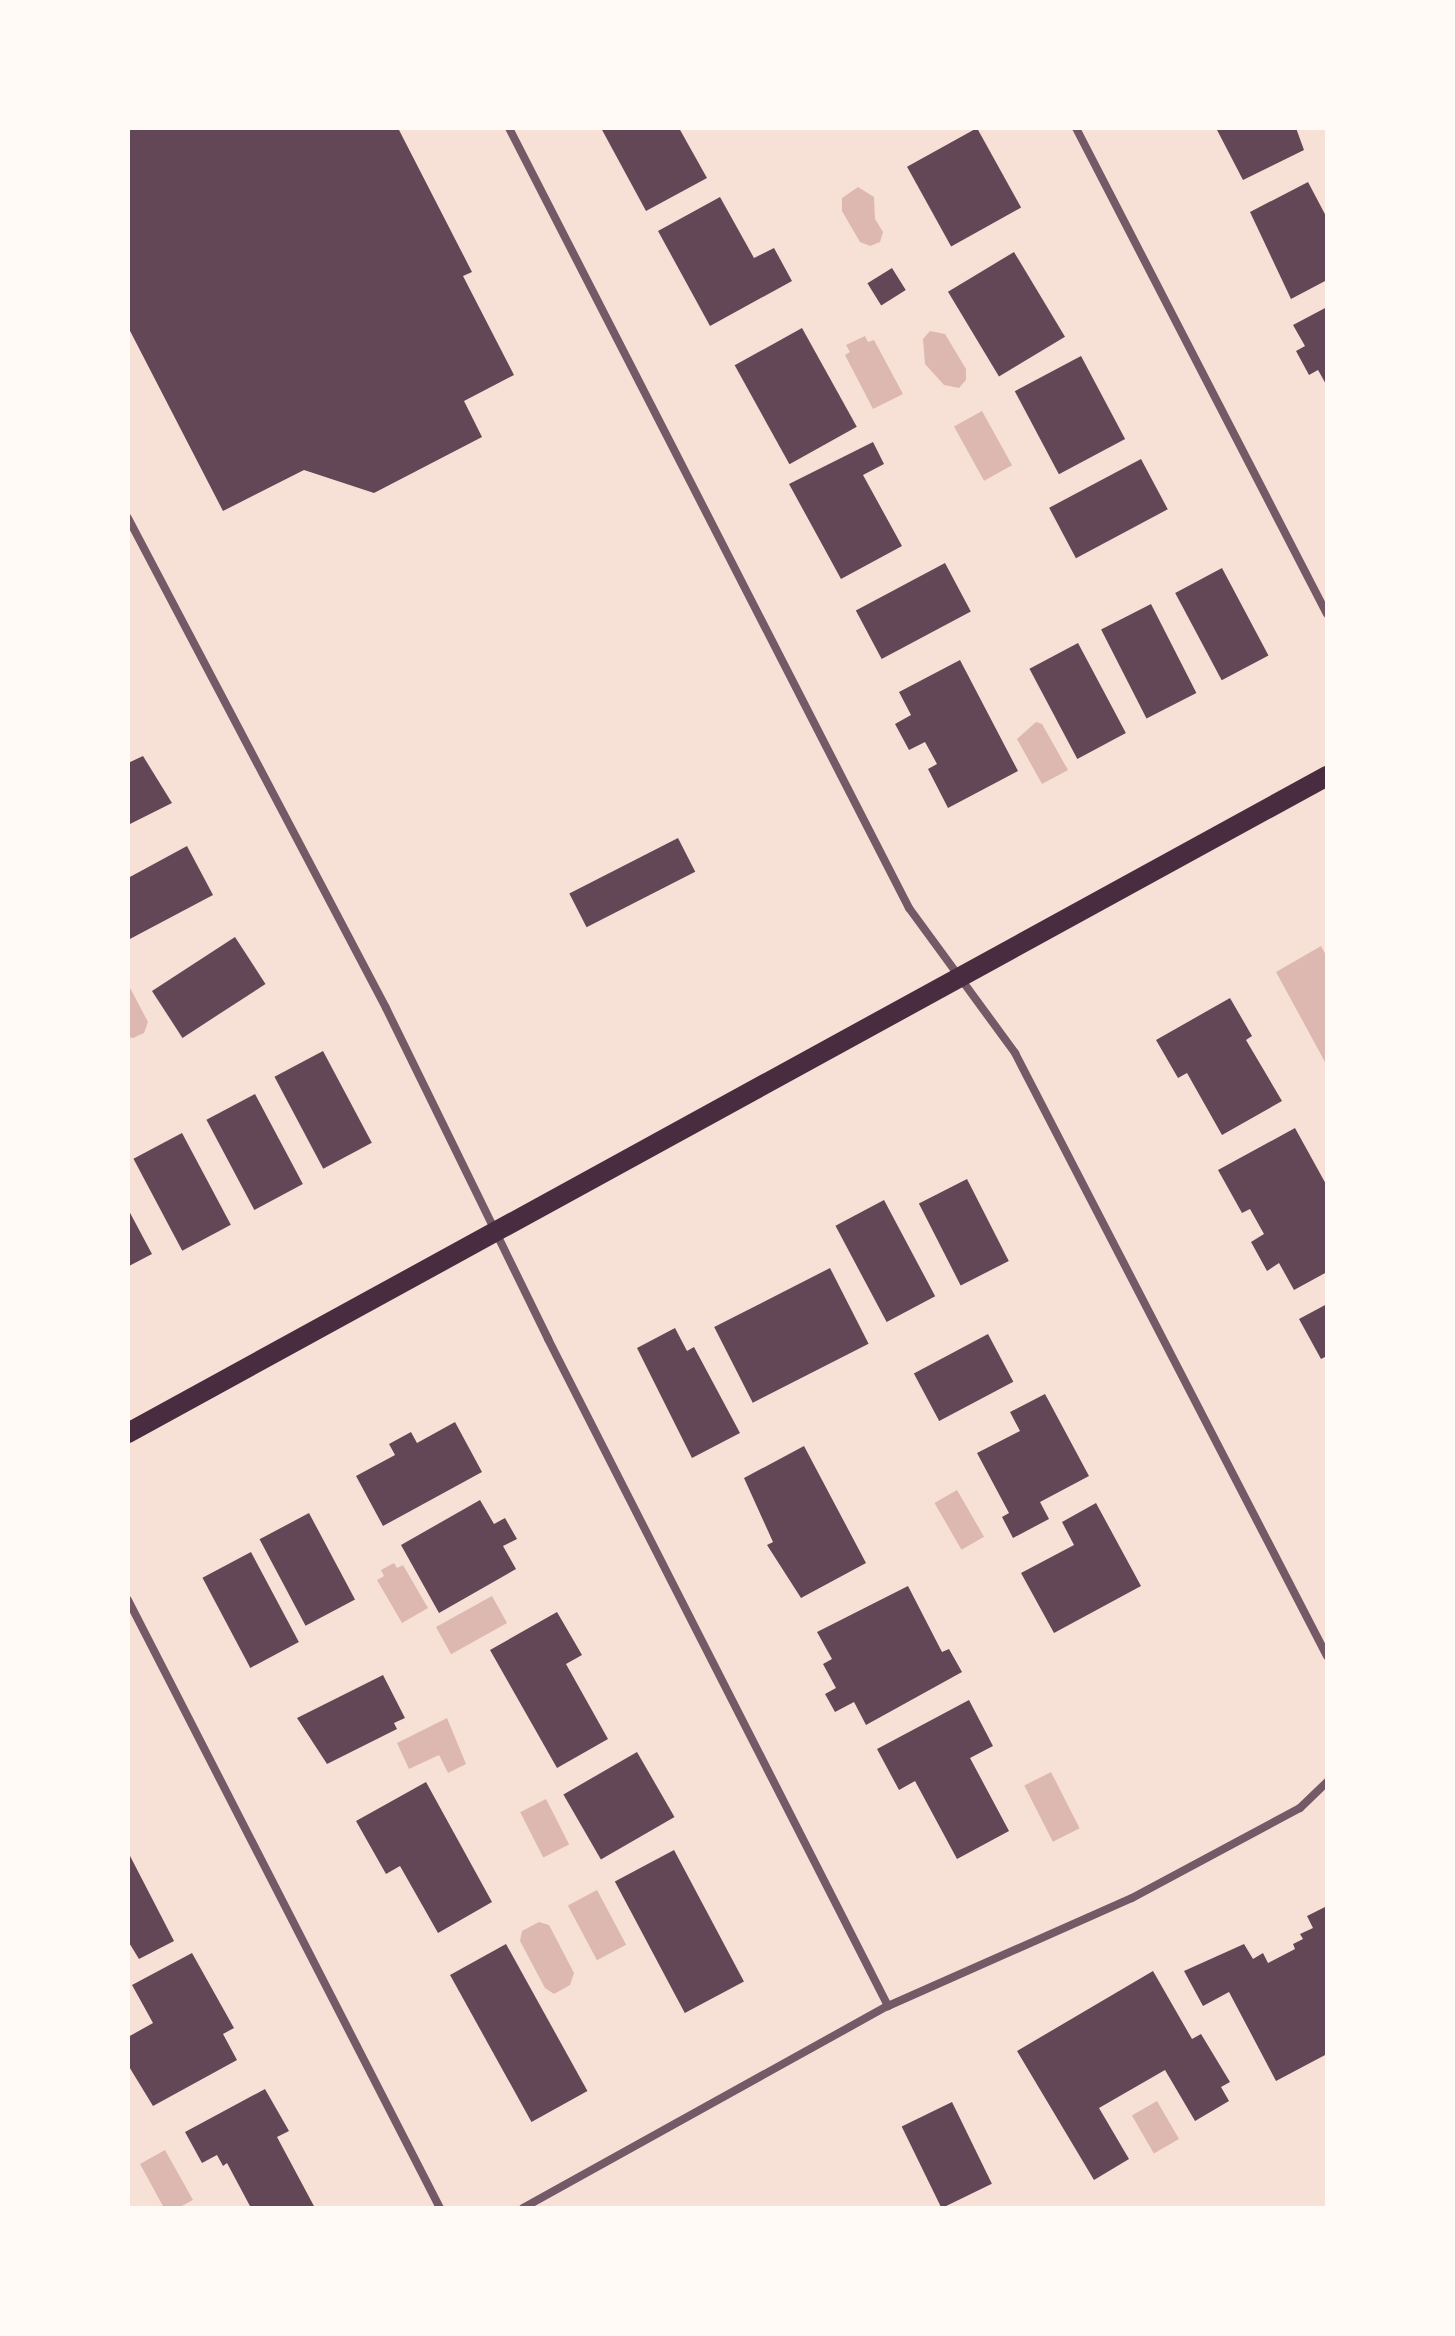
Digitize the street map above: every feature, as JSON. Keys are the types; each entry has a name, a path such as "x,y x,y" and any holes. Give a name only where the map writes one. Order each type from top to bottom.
{"main road":[{"path":"128,1433 1327,776"}],"street":[{"path":"509,128 909,908 1015,1053 1327,1656"},
{"path":"1076,128 1327,614"},
{"path":"128,518 386,1008 496,1233 888,2006"},
{"path":"128,1600 440,2208"},
{"path":"523,2208 888,2006 1132,1898 1300,1808 1327,1782"}],"shaded area":[{"path":"858,187 874,197 875,219 883,232 880,242 870,246 860,242 842,211 842,198"},
{"path":"930,331 945,334 966,369 966,380 959,388 944,385 925,364 923,339"},
{"path":"865,336 868,342 874,340 903,394 873,409 845,355 850,352 846,345"},
{"path":"982,411 1012,465 984,481 954,427"},
{"path":"1036,722 1042,724 1068,770 1042,784 1017,739"},
{"path":"1321,946 1327,957 1325,1062 1276,972"},
{"path":"128,984 148,1022 144,1033 133,1038 128,1037"},
{"path":"957,1490 984,1537 961,1550 934,1503"},
{"path":"394,1563 397,1568 403,1565 428,1608 402,1623 377,1580 384,1576 381,1570"},
{"path":"492,1596 507,1623 451,1654 436,1627"},
{"path":"447,1718 466,1764 448,1773 439,1755 409,1769 397,1743"},
{"path":"1051,1772 1080,1828 1053,1842 1024,1786"},
{"path":"546,1799 569,1844 543,1858 520,1812"},
{"path":"597,1890 626,1945 597,1960 568,1905"},
{"path":"539,1922 549,1925 574,1973 570,1985 554,1994 545,1988 520,1941 522,1931"},
{"path":"1157,2101 1179,2139 1154,2154 1132,2116"},
{"path":"165,2150 193,2200 178,2208 164,2208 140,2164"}],"building":[{"path":"128,128 398,128 472,272 463,276 514,375 464,401 482,437 374,493 304,470 223,511 128,327"},
{"path":"601,128 679,128 707,178 646,211"},
{"path":"977,128 1021,208 951,246 907,167"},
{"path":"1216,128 1296,128 1304,150 1243,180"},
{"path":"1308,182 1327,218 1327,280 1291,299 1250,212"},
{"path":"720,197 754,258 774,248 792,281 710,326 658,231"},
{"path":"1014,252 1065,337 999,377 948,292"},
{"path":"892,268 906,290 881,305 867,283"},
{"path":"1327,307 1327,386 1318,370 1309,375 1296,351 1305,346 1293,325"},
{"path":"802,328 857,427 789,464 735,365"},
{"path":"1081,356 1125,439 1059,474 1015,391"},
{"path":"873,442 884,464 863,475 902,546 841,579 789,484"},
{"path":"1141,459 1168,509 1076,558 1049,508"},
{"path":"945,563 971,612 882,659 856,610"},
{"path":"1222,568 1268,655 1222,680 1175,593"},
{"path":"1151,604 1196,693 1147,719 1101,629"},
{"path":"1078,643 1126,733 1077,759 1029,669"},
{"path":"960,660 1018,771 948,808 928,769 937,764 925,742 909,750 895,724 911,715 899,692"},
{"path":"143,756 172,803 128,825 128,763"},
{"path":"678,838 695,872 587,927 569,893"},
{"path":"187,846 213,895 128,940 128,878"},
{"path":"235,937 265,984 182,1038 152,991"},
{"path":"1230,998 1252,1036 1246,1040 1282,1101 1222,1135 1187,1073 1178,1078 1156,1040"},
{"path":"323,1051 372,1143 323,1169 274,1077"},
{"path":"255,1094 303,1184 254,1210 206,1120"},
{"path":"1295,1128 1327,1186 1327,1272 1294,1290 1279,1263 1267,1271 1251,1242 1264,1234 1250,1209 1242,1213 1218,1170"},
{"path":"182,1133 231,1225 182,1251 133,1159"},
{"path":"967,1179 1009,1261 961,1285 919,1204"},
{"path":"884,1200 935,1296 887,1322 835,1226"},
{"path":"128,1209 152,1254 129,1266 128,1272"},
{"path":"830,1268 869,1344 753,1403 714,1327"},
{"path":"1327,1304 1327,1356 1321,1359 1299,1319"},
{"path":"675,1328 687,1351 694,1347 740,1433 692,1458 637,1348"},
{"path":"988,1334 1013,1382 939,1421 914,1373"},
{"path":"1045,1394 1089,1476 1040,1502 1049,1519 1013,1538 1002,1517 1009,1513 977,1453 1020,1431 1010,1412"},
{"path":"455,1422 482,1472 383,1526 356,1476 395,1455 389,1444 411,1432 417,1443"},
{"path":"804,1446 866,1563 801,1598 767,1545 773,1542 744,1478"},
{"path":"480,1500 494,1524 505,1518 517,1539 503,1546 516,1569 439,1613 401,1545"},
{"path":"1096,1503 1141,1586 1054,1633 1021,1573 1074,1545 1062,1522"},
{"path":"309,1513 355,1600 306,1626 260,1539"},
{"path":"251,1552 299,1642 250,1668 202,1578"},
{"path":"908,1586 942,1652 949,1649 962,1672 866,1725 854,1702 835,1712 825,1694 836,1688 823,1664 832,1659 817,1632"},
{"path":"557,1612 582,1655 566,1664 608,1739 557,1768 490,1650"},
{"path":"383,1675 405,1718 394,1723 397,1729 327,1764 297,1718"},
{"path":"969,1700 993,1746 970,1758 1009,1831 957,1859 915,1781 899,1790 877,1749"},
{"path":"637,1752 674,1817 601,1859 563,1795"},
{"path":"426,1782 492,1902 438,1933 400,1866 386,1874 356,1821"},
{"path":"674,1850 744,1982 685,2013 615,1881"},
{"path":"128,1852 174,1941 139,1959 128,1941"},
{"path":"1327,1906 1327,2054 1276,2081 1229,1992 1203,2006 1184,1971 1244,1944 1253,1959 1263,1953 1268,1963 1295,1949 1293,1944 1303,1939 1300,1934 1313,1928 1307,1916"},
{"path":"506,1944 587,2091 531,2122 450,1975"},
{"path":"192,1953 234,2028 223,2034 237,2060 153,2106 128,2065 128,2037 153,2023 132,1985"},
{"path":"1153,1971 1192,2039 1201,2034 1230,2082 1221,2087 1229,2101 1195,2121 1165,2070 1099,2108 1129,2159 1094,2180 1017,2051"},
{"path":"265,2089 289,2131 277,2137 315,2208 251,2208 227,2163 223,2166 217,2155 202,2163 185,2132"},
{"path":"952,2102 992,2184 941,2208 902,2127"}]}
